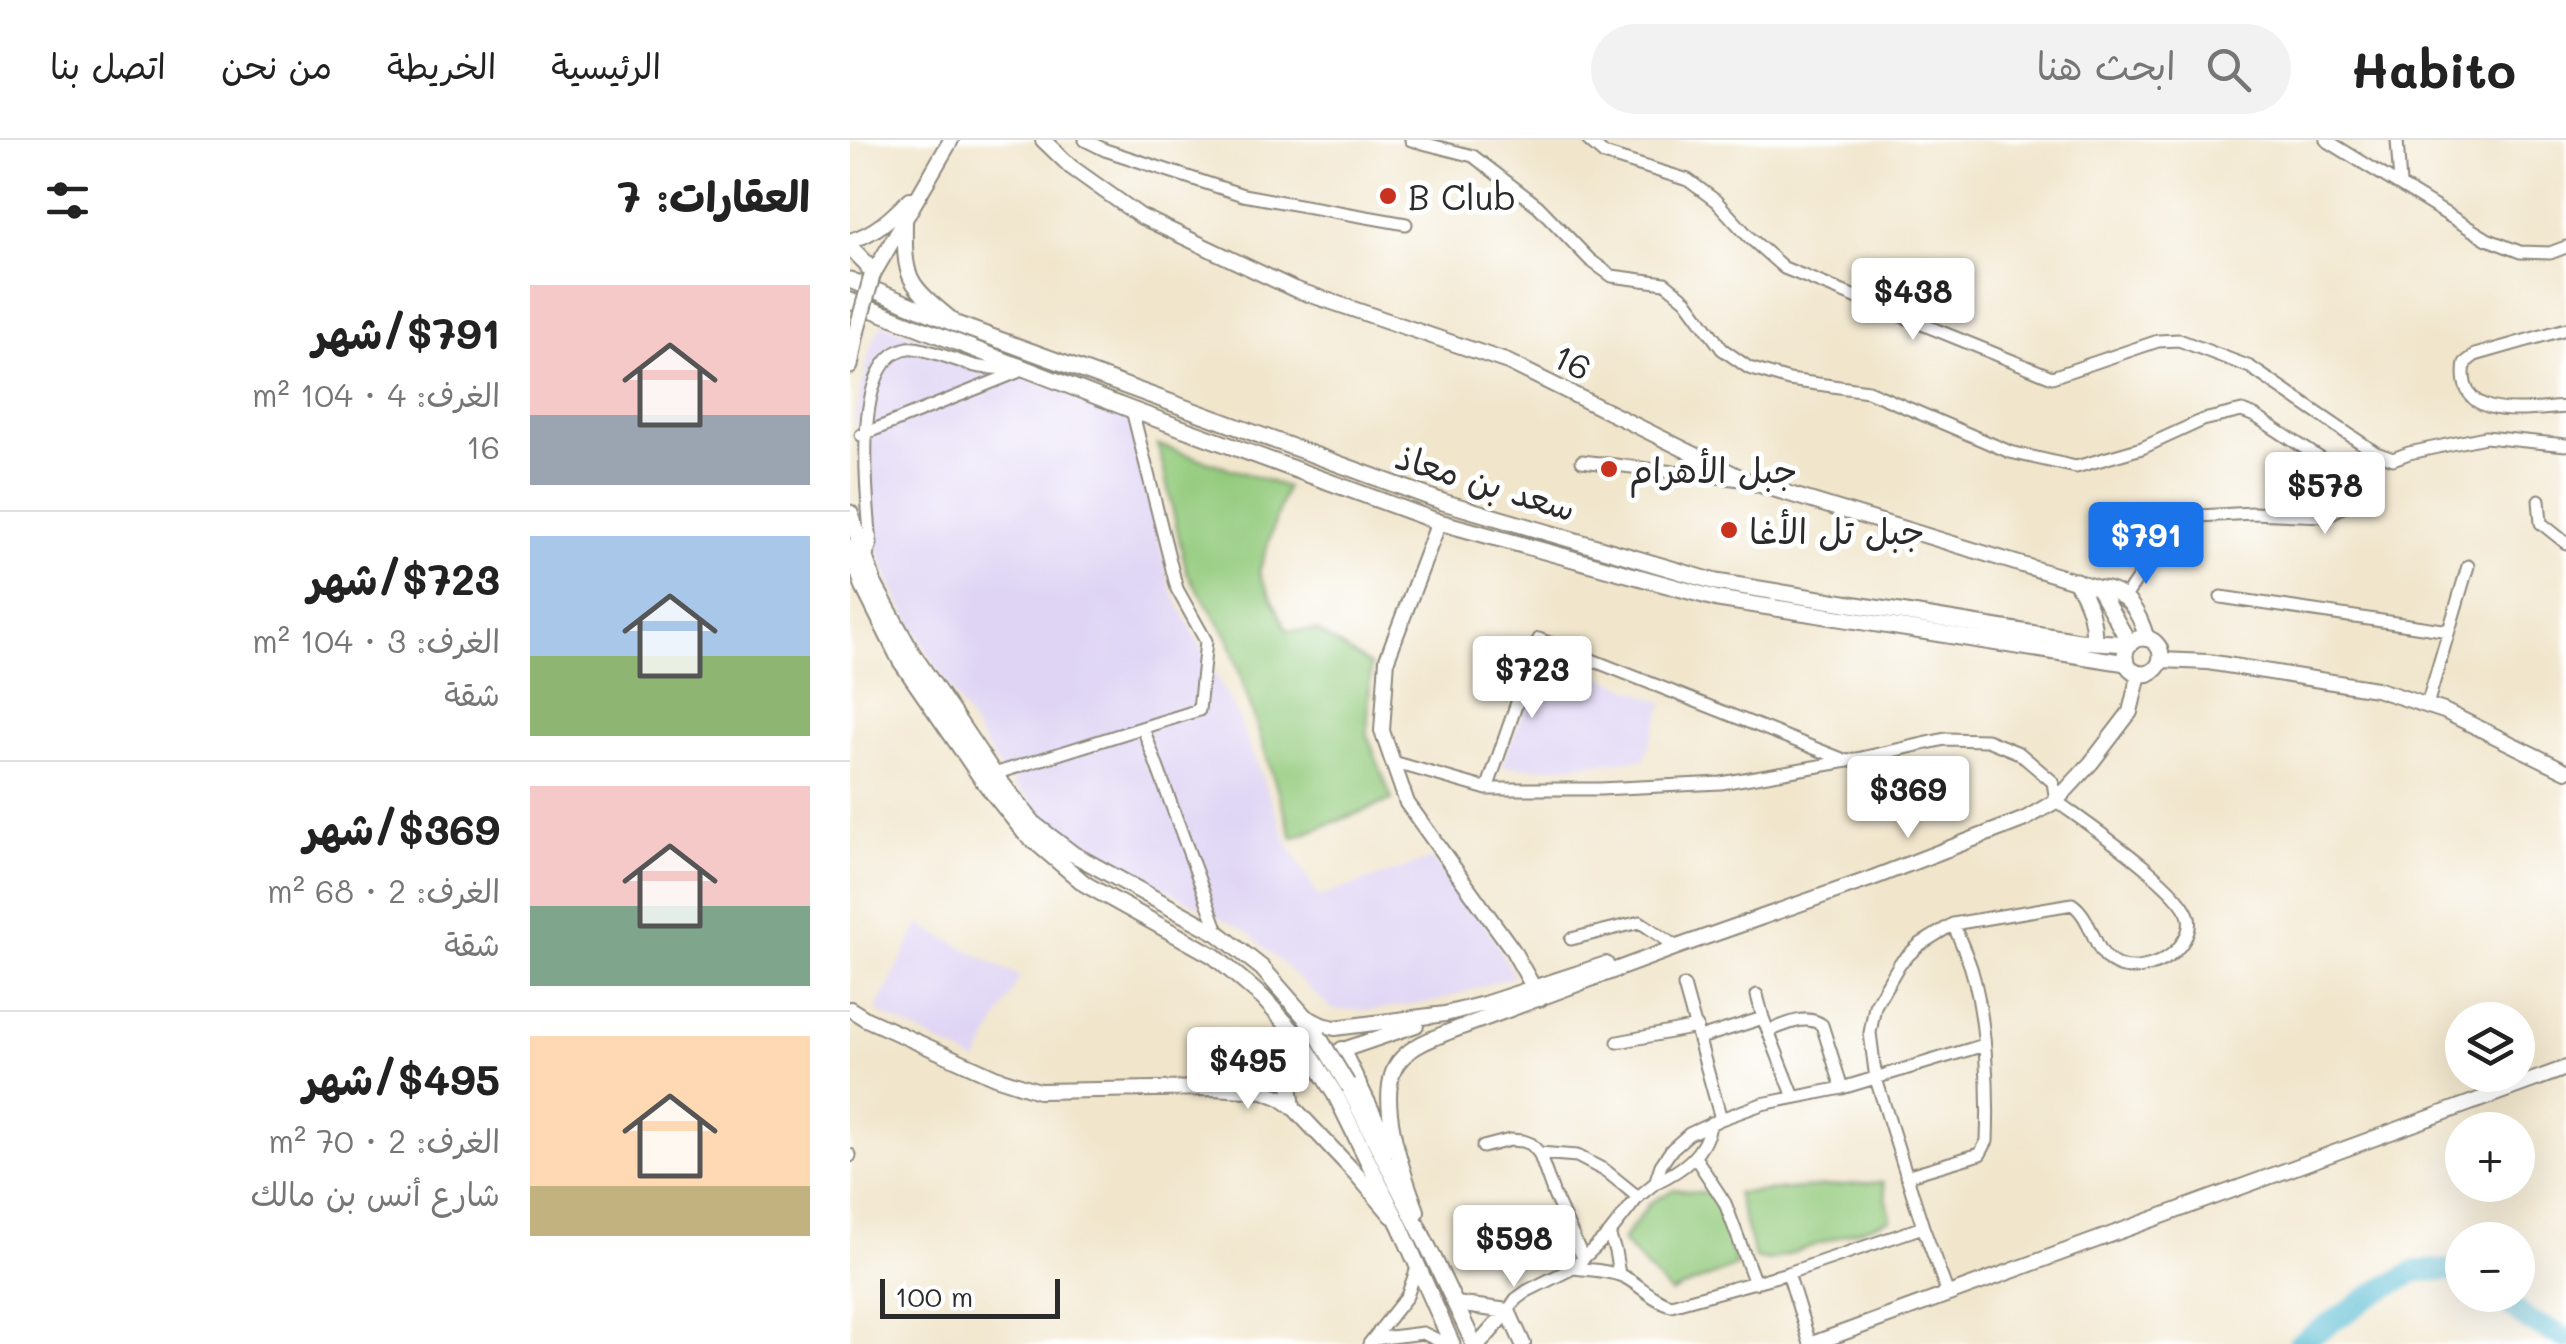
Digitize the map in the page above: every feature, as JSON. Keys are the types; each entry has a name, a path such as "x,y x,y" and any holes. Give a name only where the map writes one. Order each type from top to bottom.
{"main road":[{"path":"850,244 872,276 850,366"},
{"name":"سعد بن معاذ","path":"850,280 956,324 1443,502 1716,582 2094,642 2130,644"},
{"name":"سعد بن معاذ","path":"850,301 1438,522 1718,599 2126,662"},
{"path":"850,513 874,584 912,654 994,774 1035,825 1073,854 1219,934 1262,968 1304,1016 1310,1038 1434,1259 1476,1344"},
{"path":"850,547 864,588 900,660 982,780 1025,833 1085,884 1214,956 1310,1038"},
{"path":"2076,581 2093,617 2094,642"},
{"path":"2147,639 2160,649 2159,666 2150,674 2133,672 2125,653 2130,644 2147,639"},
{"path":"1341,1090 1449,1344"}],"street":[{"path":"872,276 950,140"},
{"name":"16","path":"1044,140 1072,167 1140,216 1294,289 1508,362 1750,482 2125,596"},
{"path":"1085,140 1243,195 1406,224"},
{"path":"1411,140 1473,156 1538,206 1590,260 1612,276 1665,283 1686,300 1722,349 1748,368 1789,380 1868,392 2010,452 2076,467 2142,448 2203,420 2242,411 2340,471 2351,494 2338,512 2325,516 2198,516 2164,540 2125,596 2139,614 2147,639"},
{"path":"1588,140 1604,154 1688,180 1716,201 1784,268 2052,377 2158,340 2179,340 2250,367 2376,453 2393,460 2485,436 2566,444"},
{"path":"2326,140 2487,239 2520,252 2550,253 2566,247"},
{"path":"2397,140 2400,184"},
{"path":"850,244 885,224 921,188"},
{"path":"905,218 904,256 909,278 923,296 956,324"},
{"path":"2566,328 2476,355 2464,363 2463,375 2467,392 2492,409 2566,407"},
{"path":"866,558 871,544 861,434 872,374 888,356 910,347 979,367 1024,369"},
{"path":"861,434 1024,369"},
{"path":"994,774 1198,710 1206,640 1177,589 1132,410"},
{"path":"1582,461 1750,482"},
{"path":"2539,500 2541,523 2566,542"},
{"path":"1438,522 1387,659 1382,731 1407,803 1512,950 1536,993"},
{"path":"2427,706 2468,566"},
{"path":"2098,588 2130,644"},
{"path":"2221,597 2449,631"},
{"path":"1487,789 1539,639 1848,761"},
{"path":"2161,660 2208,662 2376,690 2460,718 2566,771"},
{"path":"1434,1259 1393,1133 1388,1087 1399,1060 1419,1045 1607,964 1646,958 1870,880 2026,819 2056,800 2130,712 2139,674"},
{"path":"1143,728 1219,934"},
{"path":"1393,762 1487,789 1600,788 1721,782 1848,761 1945,739 1987,740 2020,753 2053,782 2056,800 2176,895 2189,917 2187,936 2171,955 2151,966 2129,969 2113,964 2101,953 2080,909 2061,904 1953,924 1919,945 1900,964 1875,1006 1870,1033 1876,1079 1948,1294"},
{"path":"1570,939 1640,922 1677,947"},
{"path":"1906,1176 1980,1154 1988,1141 1984,1045 1971,969 1953,924"},
{"path":"1476,1344 1516,1299 1578,1263 1609,1234 1638,1197 1703,1148 1716,1121 1684,986"},
{"path":"1214,1088 1302,1064 1445,1014 1536,993"},
{"path":"1758,995 1763,1018 1794,1096"},
{"path":"850,1008 866,1019 995,1077 1038,1091 1264,1091 1293,1108 1400,1226"},
{"path":"1304,1016 1335,1028 1445,1014"},
{"path":"1618,1042 1698,1033 1763,1018"},
{"path":"1768,1031 1808,1018 1816,1020 1822,1025 1842,1088"},
{"path":"1655,1183 1672,1149 1689,1134 1716,1121 1794,1096 1876,1079 1984,1045"},
{"path":"1342,1049 1407,1185"},
{"path":"1293,1108 1290,1086 1302,1064"},
{"path":"1788,1273 1811,1344 2566,1068"},
{"path":"1483,1146 1523,1141 1539,1153 1578,1263"},
{"path":"1539,1153 1577,1156 1606,1171 1638,1197"},
{"path":"1695,1157 1725,1204 1755,1283"},
{"path":"1578,1263 1619,1274 1671,1305 1788,1273 1924,1227"},
{"path":"1609,1234 1619,1274"},
{"path":"1371,1342 1407,1296 1418,1265"},
{"path":"1456,1304 1508,1312"},
{"path":"1508,1312 1523,1344"},
{"path":"1371,1342 1423,1333 1449,1344"}],"shaded area":[{"path":"881,323 1129,414 1171,590 1238,717 1289,845 1318,897 1432,859 1485,922 1514,976 1436,1001 1372,1010 1333,1010 1247,932 1079,842 1044,816 999,768 927,652 891,586 863,514 855,417 870,351"},
{"path":"1548,654 1664,703 1644,759 1539,768 1501,766"},
{"path":"919,924 1020,977 977,1062 876,1011"}],"green space":[{"path":"1158,445 1286,487 1259,572 1287,630 1317,631 1371,666 1367,734 1392,800 1293,838 1228,637 1187,573"},
{"path":"1883,1182 1891,1219 1769,1261 1755,1258 1736,1193"},
{"path":"1674,1189 1716,1195 1736,1266 1670,1293 1622,1241 1650,1203"}],"waterway":[{"path":"2299,1344 2375,1293 2417,1271 2445,1270"},
{"path":"2518,1312 2566,1338"}],"place":[{"name":"B Club","path":"1388,196"},
{"name":"جبل الأهرام","path":"1609,469"},
{"name":"جبل تل الأغا","path":"1729,530"}]}
